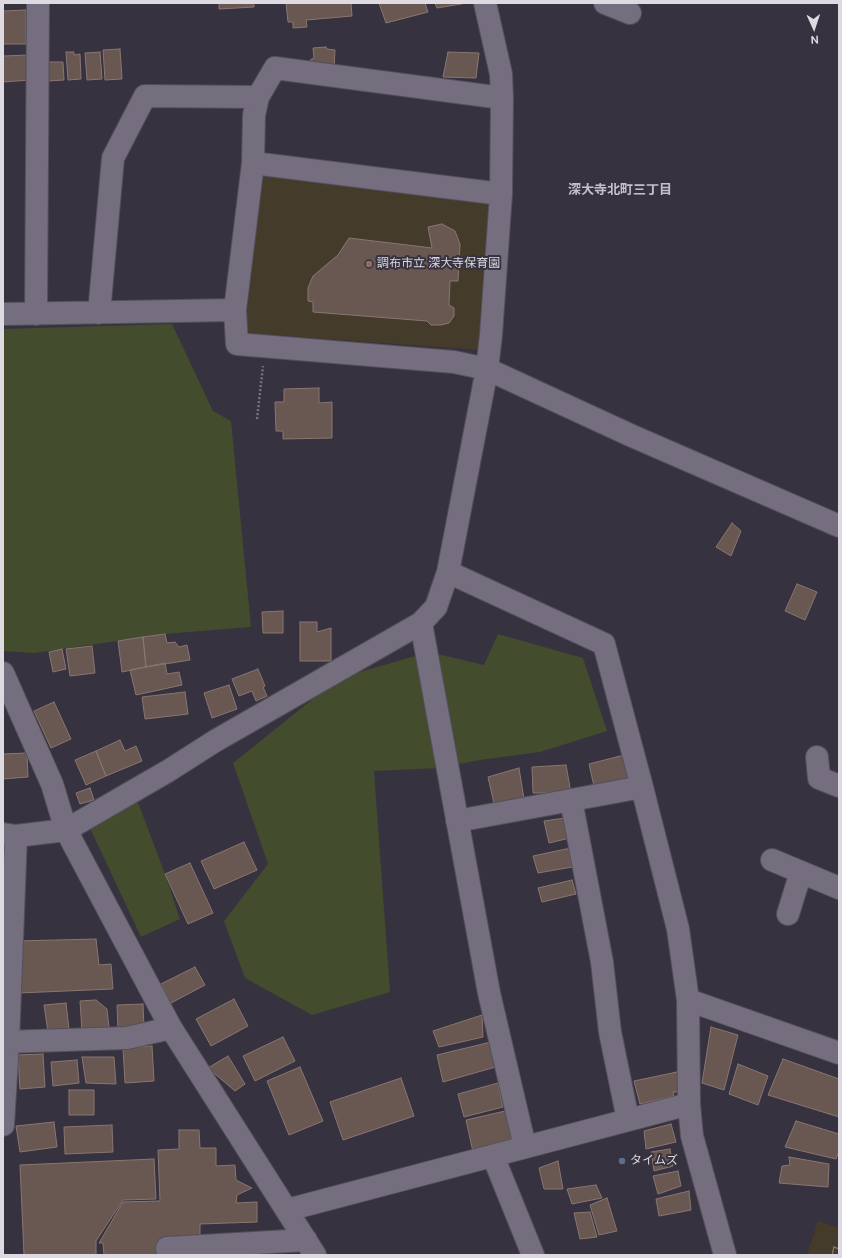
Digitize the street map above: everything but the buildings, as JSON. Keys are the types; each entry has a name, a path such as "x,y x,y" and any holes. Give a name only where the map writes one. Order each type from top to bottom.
{"street":[{"path":"36,314 38,3"},
{"path":"3,1125 10,835 66,830 168,771 215,740 421,623 436,607 448,572 487,369 491,335 501,194 502,98 501,74 485,3"},
{"path":"605,3 630,13"},
{"path":"502,98 275,68 258,97 254,116 253,162 235,310 237,344 454,362 487,369 630,435 839,526"},
{"path":"99,313 113,158 145,96 258,97"},
{"path":"253,162 501,194"},
{"path":"3,314 235,310"},
{"path":"448,572 604,644 678,929 688,1000 689,1104 692,1136 725,1255"},
{"path":"421,623 489,993 525,1147"},
{"path":"3,673 52,784 66,830 171,1028 310,1248"},
{"path":"817,757 819,778 839,786"},
{"path":"457,821 642,787"},
{"path":"570,800 602,962 610,1032 628,1120"},
{"path":"772,860 839,888"},
{"path":"788,914 801,872"},
{"path":"688,1000 839,1053"},
{"path":"5,1042 127,1038 171,1028"},
{"path":"287,1210 689,1104"},
{"path":"493,1156 533,1255"},
{"path":"168,1255 167,1248 310,1248"}],"path":[{"path":"257,419 266,346"}],"shaded area":[{"name":"調布市立 深大寺保育園","path":"261,168 491,195 481,350 245,333"},
{"path":"818,1221 839,1228 839,1255 807,1255"}],"green space":[{"path":"172,324 213,411 231,421 251,627 165,634 34,653 3,651 3,329"},
{"path":"498,634 583,658 607,731 540,752 480,760 439,768 374,771 390,992 312,1015 245,978 224,921 268,864 233,763 339,678 429,652 484,665"},
{"path":"137,800 180,919 141,937 89,826"}],"place":[{"name":"調布市立 深大寺保育園","path":"369,264"},
{"name":"タイムズ","path":"622,1161"}],"district":[{"name":"深大寺北町三丁目","path":"620,191"}]}
